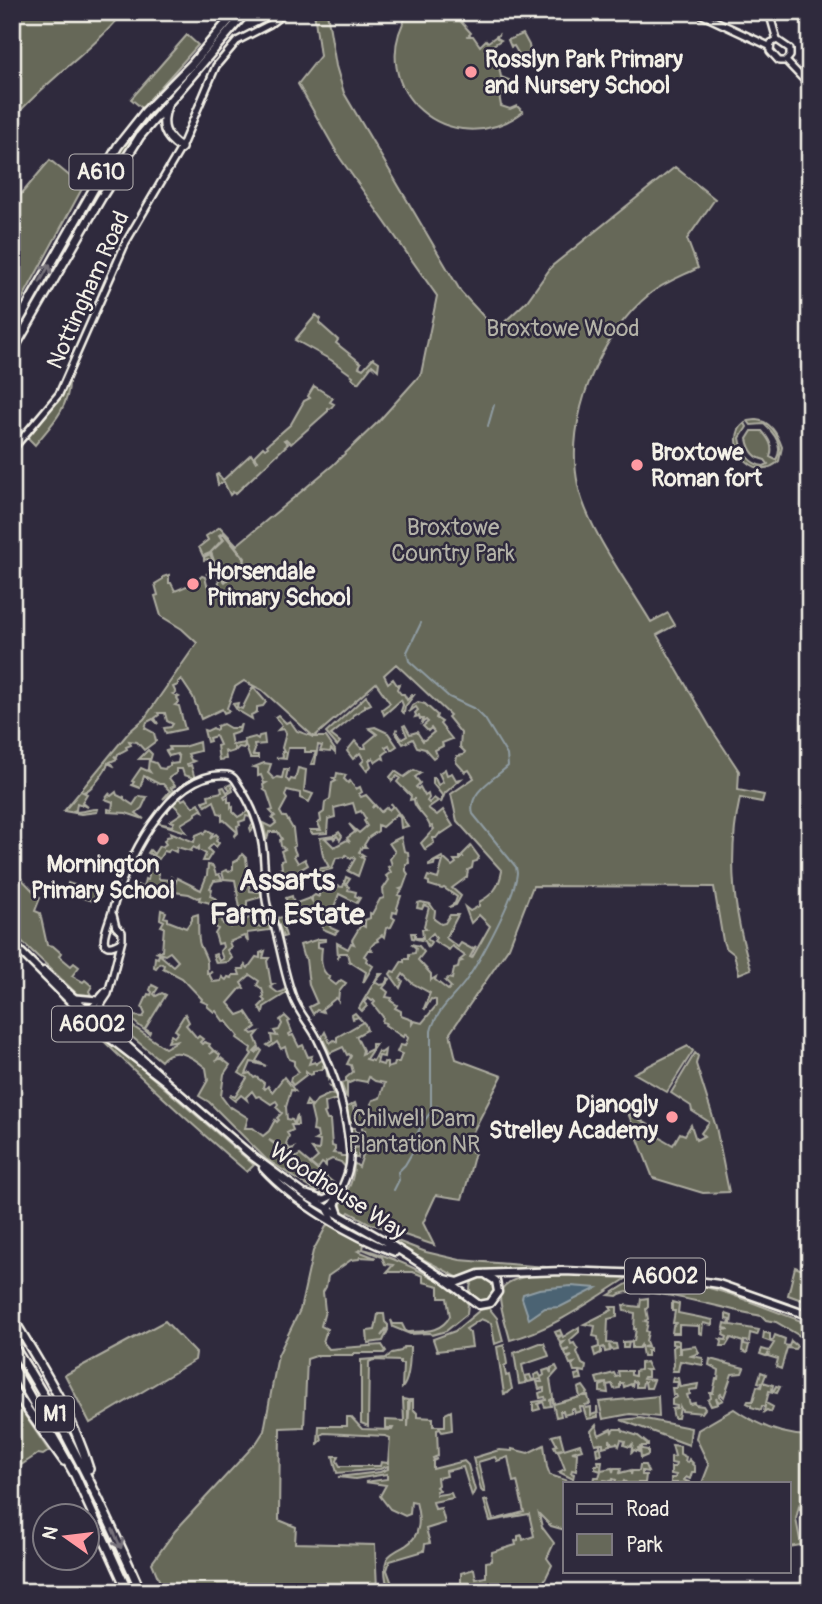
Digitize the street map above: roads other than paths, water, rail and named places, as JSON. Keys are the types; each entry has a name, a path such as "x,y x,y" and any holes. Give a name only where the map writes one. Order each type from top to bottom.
{"highway":[{"name":"A610","path":"12,333 118,146 145,112 202,53 236,12"},
{"name":"A610","path":"12,352 122,163 170,98 246,12"},
{"path":"170,98 163,127 168,137 181,148"},
{"path":"149,124 163,127"},
{"path":"12,1317 52,1385 84,1454 93,1486"},
{"name":"M1","path":"12,1344 48,1402 93,1486 141,1592"},
{"name":"M1","path":"12,1365 75,1475 128,1592"},
{"name":"M1","path":"12,1388 75,1475"}],"main road":[{"name":"Woodhouse Way","path":"12,943 78,1012 165,1081"},
{"name":"Woodhouse Way","path":"26,957 286,1189 383,1247 404,1255 443,1278 469,1298"},
{"path":"78,1012 90,1014"},
{"name":"A6002","path":"90,1014 151,1072"},
{"name":"Woodhouse Way","path":"252,1156 337,1219"},
{"name":"A6002","path":"443,1278 458,1282 485,1274 562,1271 650,1273 719,1284 810,1316"},
{"path":"485,1274 493,1278 498,1289"},
{"path":"471,1278 466,1287 469,1298 476,1304 486,1305 495,1299 501,1284 515,1274"}],"street":[{"name":"Nottingham Road","path":"12,450 59,394 126,243 181,148 201,104 210,76 222,57 237,41 270,24 286,12"},
{"path":"696,12 769,46 777,60 786,61 810,86"},
{"path":"769,12 777,40 790,50 786,61"},
{"path":"769,46 777,40"},
{"path":"115,958 103,935 124,875 158,814 169,802 206,778 228,775 235,778 259,823 264,853 266,900 293,998 315,1035 336,1081 350,1153 346,1180 328,1210"},
{"path":"90,1014 108,994 115,970 115,958 122,932 116,927 113,912"},
{"path":"107,928 116,927"},
{"path":"108,944 119,943"},
{"path":"90,1014 111,984"},
{"path":"75,998 98,1000"},
{"path":"295,1188 322,1200 340,1192"},
{"path":"337,1219 336,1205 340,1192"}],"water":[{"path":"571,1286 597,1288 560,1307 545,1308 529,1319 523,1294 539,1289"}],"waterway":[{"path":"488,426 494,405"},
{"path":"421,623 407,652 409,661 449,697 475,709 485,719 507,755 508,766 483,787 472,806 473,814 516,867 517,873 504,912 488,945 465,982 433,1024 431,1114"},
{"path":"394,1190 399,1180 398,1172 415,1148 418,1131 437,1106"}],"place":[{"name":"Rosslyn Park Primary and Nursery School","path":"471,72"},
{"name":"Broxtowe Roman fort","path":"637,465"},
{"name":"Horsendale Primary School","path":"193,584"},
{"name":"Mornington Primary School","path":"103,839"},
{"name":"Djanogly Strelley Academy","path":"672,1117"}],"district":[{"name":"Assarts Farm Estate","path":"287,897"}],"park label":[{"name":"Broxtowe Wood","path":"563,328"},
{"name":"Broxtowe Country Park","path":"453,540"},
{"name":"Chilwell Dam Plantation NR","path":"414,1131"}]}
